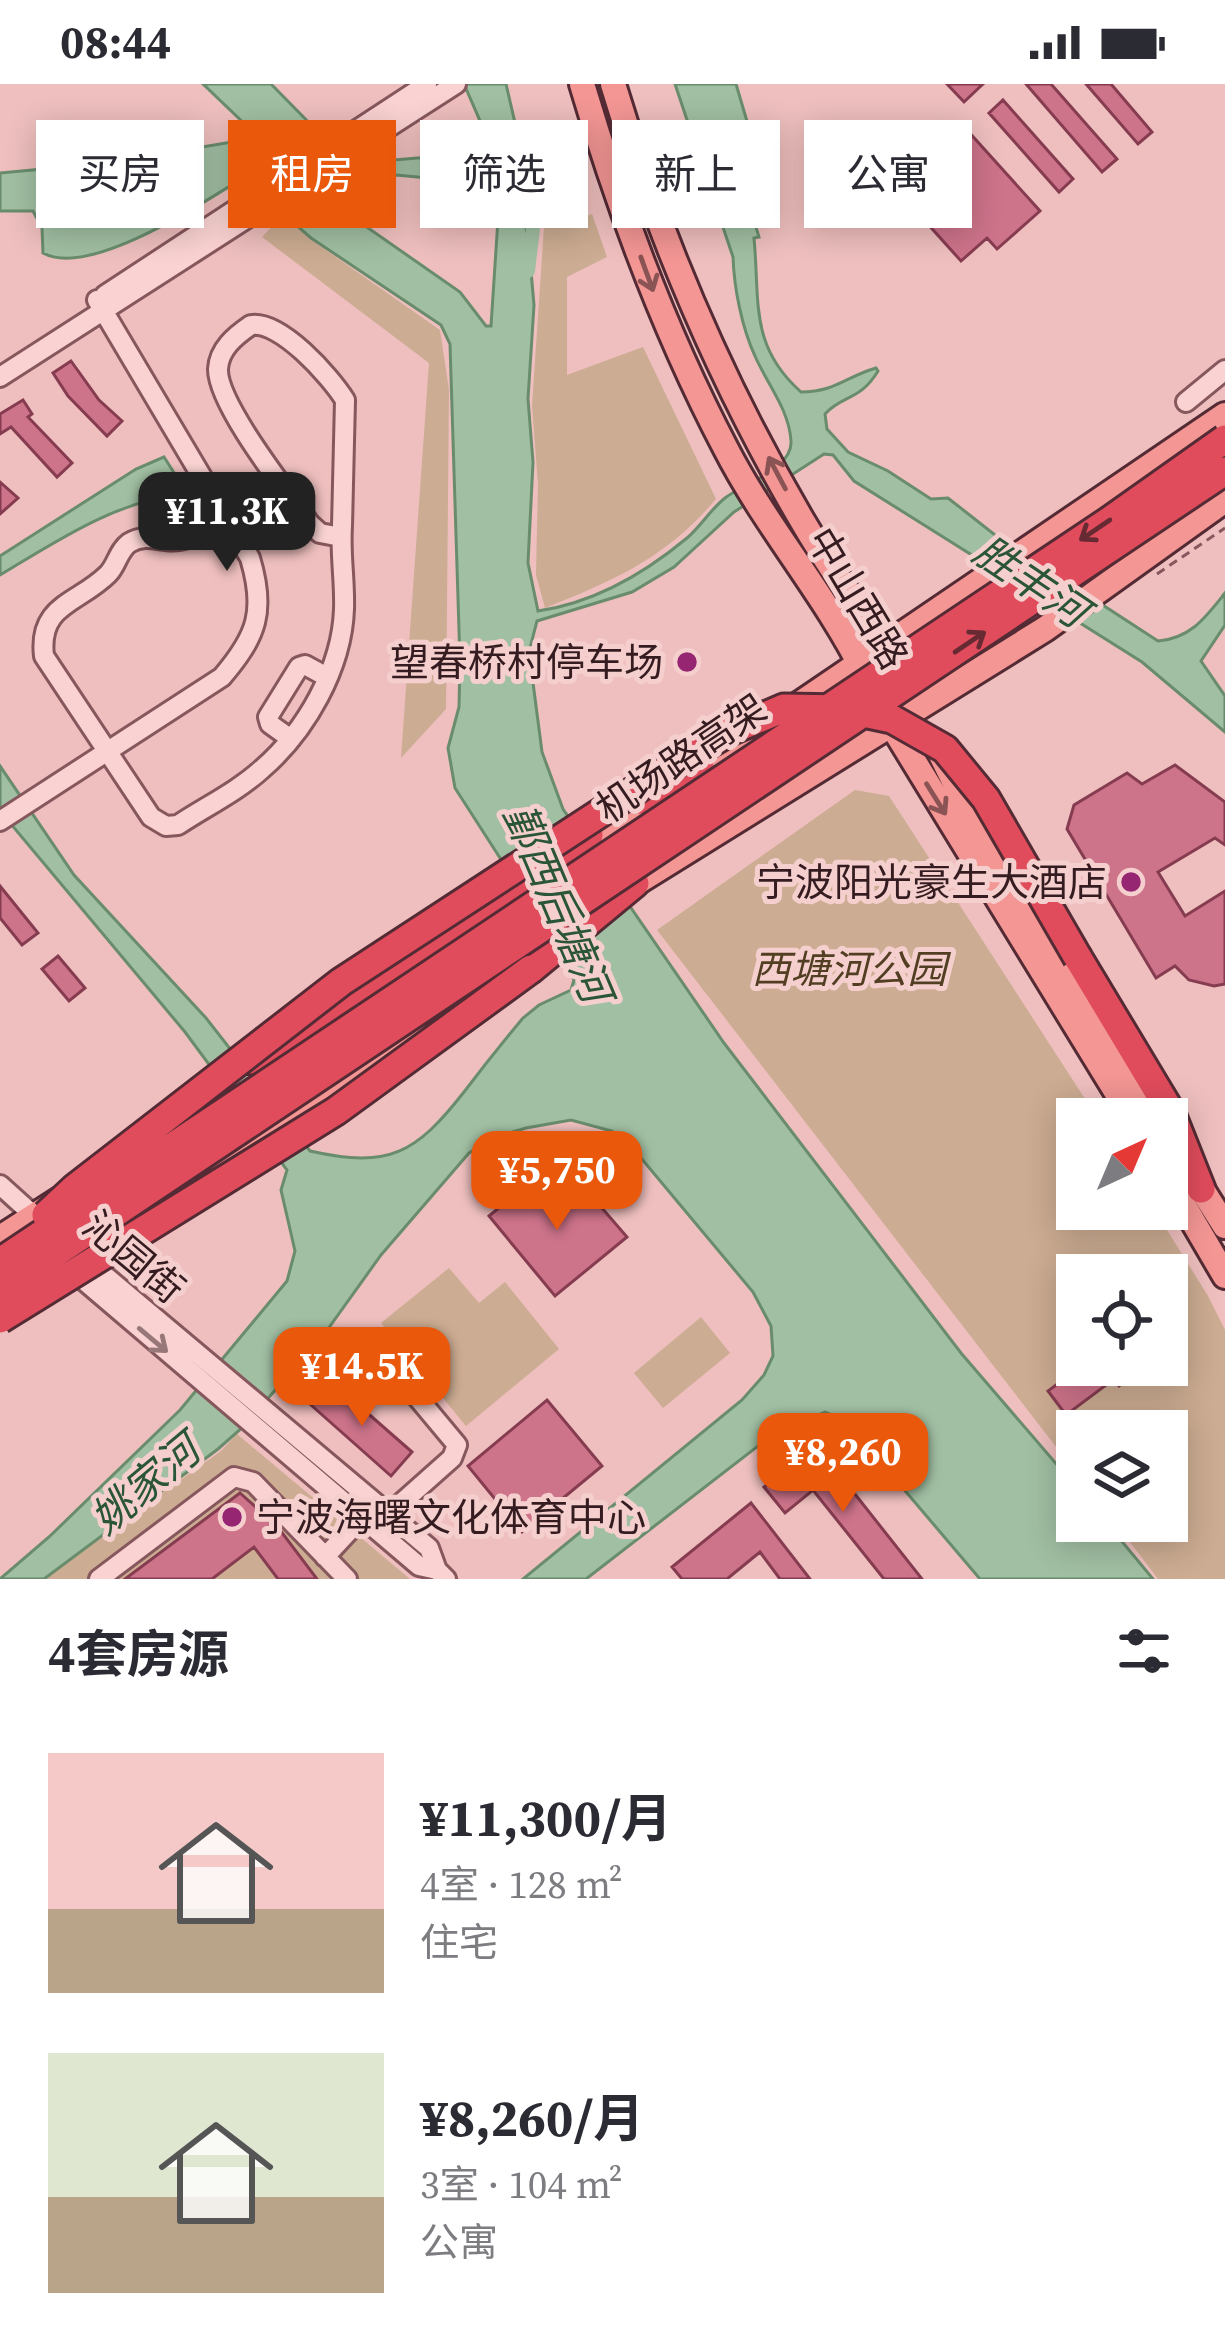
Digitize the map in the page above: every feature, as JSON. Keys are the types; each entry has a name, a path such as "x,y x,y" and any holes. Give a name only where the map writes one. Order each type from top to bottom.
{"highway":[{"name":"机场路高架","path":"0,1260 1225,439"},
{"name":"机场路高架","path":"0,1290 1225,471"},
{"path":"0,1260 75,1188 340,982 683,760 732,730 784,709 845,709 892,719 945,749 986,799 1169,1111 1201,1189"},
{"path":"234,1068 296,1038 644,797 700,768"},
{"path":"0,1317 336,1112 531,969 638,881"}],"main road":[{"name":"中山西路","path":"582,84 605,162 656,297 727,451 1120,1098"},
{"name":"中山西路","path":"613,84 634,155 716,356 805,525 918,709 965,803 1146,1098"},
{"path":"13,1223 272,1068 700,768 1225,415"},
{"path":"0,1317 74,1262 638,881 1045,628 1225,500"},
{"path":"1188,1168 1225,1226"},
{"path":"1188,1213 1225,1276"}],"street":[{"path":"0,377 100,306 442,87"},
{"path":"0,363 100,306"},
{"path":"0,821 222,676 246,649 256,625 257,581 250,558 100,306"},
{"path":"222,512 186,538 151,535 130,543 112,571 50,617 42,634 44,656 152,817 166,826 178,825 261,771 291,740 339,651 344,607 345,400 286,337 272,326 250,325 224,350 218,366 220,385 246,432 310,524 320,533 341,537"},
{"path":"1186,402 1225,370"},
{"path":"291,740 268,717 299,667 305,665 327,677"},
{"name":"沁园街","path":"0,1185 13,1223 74,1262 261,1419 388,1514 429,1548 442,1575"},
{"path":"356,1372 376,1358 387,1361 458,1445 452,1458 388,1514"},
{"name":"沁园街","path":"261,1419 362,1517 419,1566 442,1575"},
{"path":"99,1579 234,1478 253,1482 346,1579"},
{"path":"325,1557 362,1517"}],"path":[{"path":"1152,577 1225,528"}],"green space":[{"path":"592,214 607,257 567,277 567,375 643,347 716,499 678,537 638,565 545,608 536,575 538,484 532,406 544,228 588,228"},
{"path":"271,228 299,228 440,330 449,390 446,709 401,758 429,363 262,237"},
{"name":"西塘河公园","path":"855,790 889,796 1084,1098 1056,1098 1056,1230 1167,1230 1182,1254 1056,1254 1056,1386 1188,1386 1188,1264 1225,1330 1225,1579 1158,1579 1130,1542 1188,1542 1188,1410 1056,1410 1056,1447 657,930"},
{"path":"449,1268 479,1303 505,1282 559,1349 466,1426 381,1323"},
{"path":"701,1317 730,1353 663,1408 634,1373"},
{"name":"宁波海曙文化体育中心","path":"237,1434 410,1579 43,1579 221,1451"}],"water":[{"path":"203,84 271,84 306,120 241,120"},
{"path":"464,84 506,84 514,120 480,120"},
{"path":"675,84 736,84 747,120 687,120"},
{"path":"228,143 228,187 204,202 204,147"},
{"path":"420,158 420,177 396,175 396,160"},
{"path":"36,170 36,217 33,211 0,211 0,173"},
{"path":"42,228 157,228 87,256 63,258 43,253"},
{"path":"300,228 368,228 460,292 486,326 491,326 497,228 526,228 534,305 528,399 533,462 528,563 538,611 598,594 654,563 687,538 725,498 776,467 790,451 786,418 746,333 723,228 756,228 758,302 765,340 784,375 801,392 878,371 865,388 825,414 827,429 848,452 931,499 948,498 995,535 1158,641 1188,631 1225,593 1225,625 1201,661 1225,696 1225,732 1142,662 854,481 833,455 824,454 734,512 674,567 632,592 537,621 529,652 542,752 563,809 724,1043 961,1353 1056,1464 1056,1542 1122,1542 1153,1579 980,1579 845,1420 825,1412 776,1432 586,1579 523,1579 742,1400 773,1356 771,1326 753,1292 636,1152 612,1131 571,1120 496,1137 469,1153 243,1427 44,1579 0,1579 180,1410 287,1281 295,1251 281,1190 287,1170 185,1032 0,811 0,766 74,875 206,1018 310,1151 361,1158 399,1151 415,1142 447,1113 523,1018 571,990 574,980 455,788 448,748 459,707 460,662 450,344 441,325"},
{"path":"164,457 187,493 112,513 0,575 0,556 136,469"}],"building":[{"path":"947,84 983,84 964,102"},
{"path":"1026,84 1051,84 1117,159 1102,172"},
{"path":"1086,84 1111,84 1152,132 1138,144"},
{"path":"1003,100 1073,179 1059,192 989,113"},
{"path":"972,136 1040,211 997,249 987,238 961,261 931,228 972,228"},
{"path":"71,361 99,400 122,421 107,436 53,373"},
{"path":"23,400 32,414 28,417 72,463 57,477 11,427 0,434 0,414"},
{"path":"0,482 18,498 0,514"},
{"name":"宁波阳光豪生大酒店","path":"1175,765 1225,802 1225,845 1215,838 1158,872 1185,916 1225,891 1225,984 1189,980 1175,966 1156,978 1067,829 1074,805 1127,773 1142,784"},
{"path":"0,886 38,933 22,945 0,918"},
{"path":"58,956 85,988 69,1001 42,969"},
{"path":"536,1177 559,1205 583,1186 627,1237 555,1296 489,1216"},
{"path":"332,1382 412,1452 391,1476 311,1405"},
{"path":"1056,1385 1105,1386 1073,1410 1062,1410 1048,1391"},
{"path":"547,1400 602,1466 522,1532 468,1466"},
{"path":"803,1456 819,1476 832,1465 922,1579 884,1579 813,1490 785,1513 764,1487"},
{"path":"240,1493 277,1526 317,1579 278,1579 254,1547 212,1579 125,1579"},
{"path":"751,1503 810,1579 780,1579 760,1552 727,1579 682,1579 672,1567"}],"waterway":[{"name":"鄞西后塘河","path":"528,271 533,228"}],"place":[{"name":"望春桥村停车场","path":"687,662"},
{"name":"宁波阳光豪生大酒店","path":"1131,882"},
{"name":"宁波海曙文化体育中心","path":"232,1517"}],"water label":[{"name":"胜丰河","path":"1031,581"},
{"name":"姚家河","path":"145,1484"}]}
